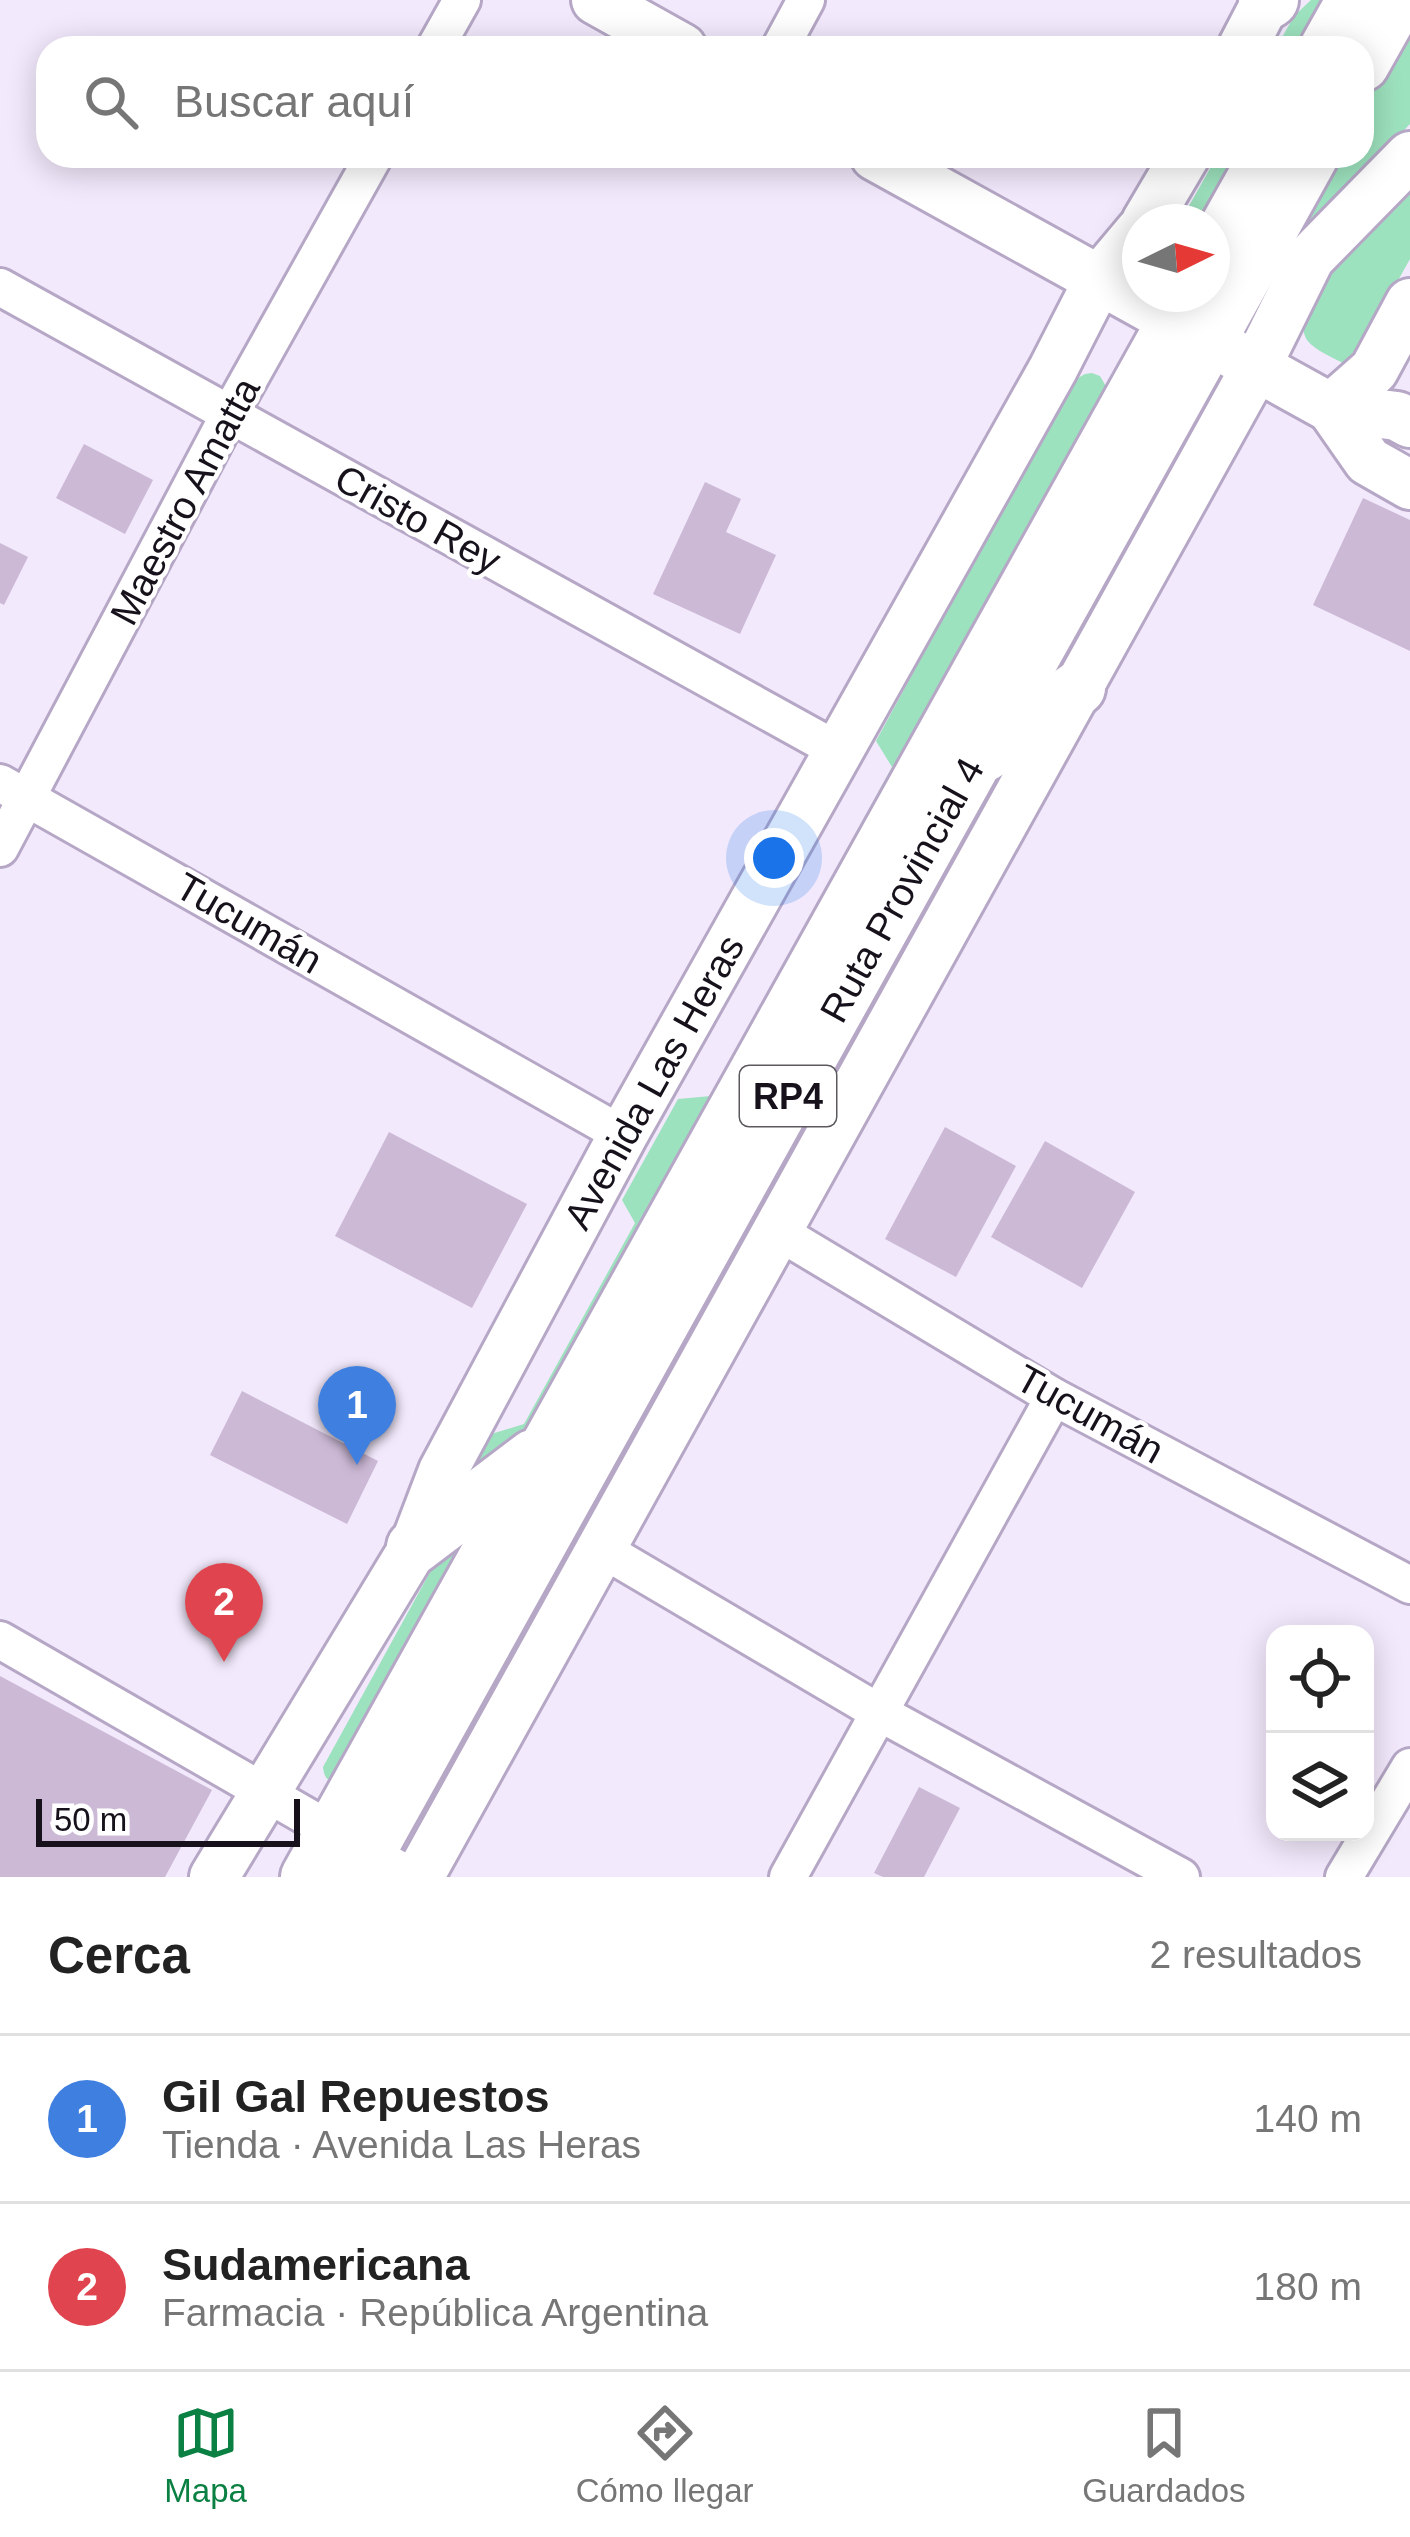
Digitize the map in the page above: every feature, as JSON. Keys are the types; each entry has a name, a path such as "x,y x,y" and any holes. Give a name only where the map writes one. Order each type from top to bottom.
{"main road":[{"path":"596,0 660,36"},
{"path":"1334,36 1354,0"},
{"path":"1374,42 1397,0"},
{"path":"366,1865 600,1549 1256,367 1310,258 1410,156"},
{"path":"896,168 1098,281 1191,319 1256,367 1331,408 1397,416 1410,423"},
{"path":"1157,204 1178,168"},
{"path":"1230,222 1260,168"},
{"name":"Ruta Provincial 4","path":"366,1865 549,1444 1191,319 1302,168"},
{"name":"Avenida Las Heras","path":"214,1877 414,1547 443,1471 623,1135 1098,281 1122,252"},
{"path":"1331,408 1374,370 1410,304"},
{"name":"Ruta Provincial 4","path":"366,1865 973,762 1191,319"},
{"path":"1331,408 1368,461 1410,484"},
{"path":"973,762 1078,688"},
{"path":"414,1547 549,1444"}],"street":[{"path":"442,36 462,0"},
{"path":"786,36 806,0"},
{"name":"Maestro Amatta","path":"0,848 14,790 367,168"},
{"name":"Cristo Rey","path":"0,286 837,750"},
{"name":"Tucumán","path":"14,790 623,1135"},
{"name":"Tucumán","path":"777,1231 1054,1397 1410,1585"},
{"path":"788,1877 1054,1397"},
{"path":"600,1549 880,1713 1181,1877"},
{"path":"0,1640 263,1792 366,1865"},
{"path":"1344,1877 1410,1767"}],"green space":[{"path":"1311,0 1338,0 1317,36 1283,36"},
{"path":"1410,7 1410,124 1374,162 1374,72"},
{"path":"1210,168 1240,168 1219,204 1190,204"},
{"path":"1323,168 1368,168 1288,252"},
{"path":"1410,181 1410,259 1346,365 1307,340 1304,324 1310,303 1340,256"},
{"path":"1092,373 1107,388 538,1436 479,1478 467,1470 488,1435 524,1424 635,1223 622,1200 678,1099 711,1096 892,767 876,741 1071,382"},
{"path":"1185,434 1188,441 1079,656 1034,688"},
{"path":"1020,750 429,1820 421,1818 417,1812 972,797"},
{"path":"479,1517 337,1784 331,1781 323,1767 440,1554"}],"building":[{"path":"84,444 153,480 125,534 56,498"},
{"path":"705,482 741,499 726,532 776,555 740,634 653,594"},
{"path":"1363,498 1410,520 1410,651 1313,605"},
{"path":"0,543 28,557 4,605 0,603"},
{"path":"945,1127 1016,1166 956,1277 885,1239"},
{"path":"389,1132 527,1204 472,1308 335,1236"},
{"path":"1045,1141 1135,1192 1082,1288 991,1237"},
{"path":"242,1391 378,1461 347,1524 210,1455"},
{"path":"0,1676 212,1790 165,1877 0,1877"},
{"path":"919,1787 960,1808 924,1877 874,1873"}],"place":[{"name":"Gil Gal Repuestos","path":"357,1465"},
{"name":"Sudamericana","path":"224,1662"}]}
